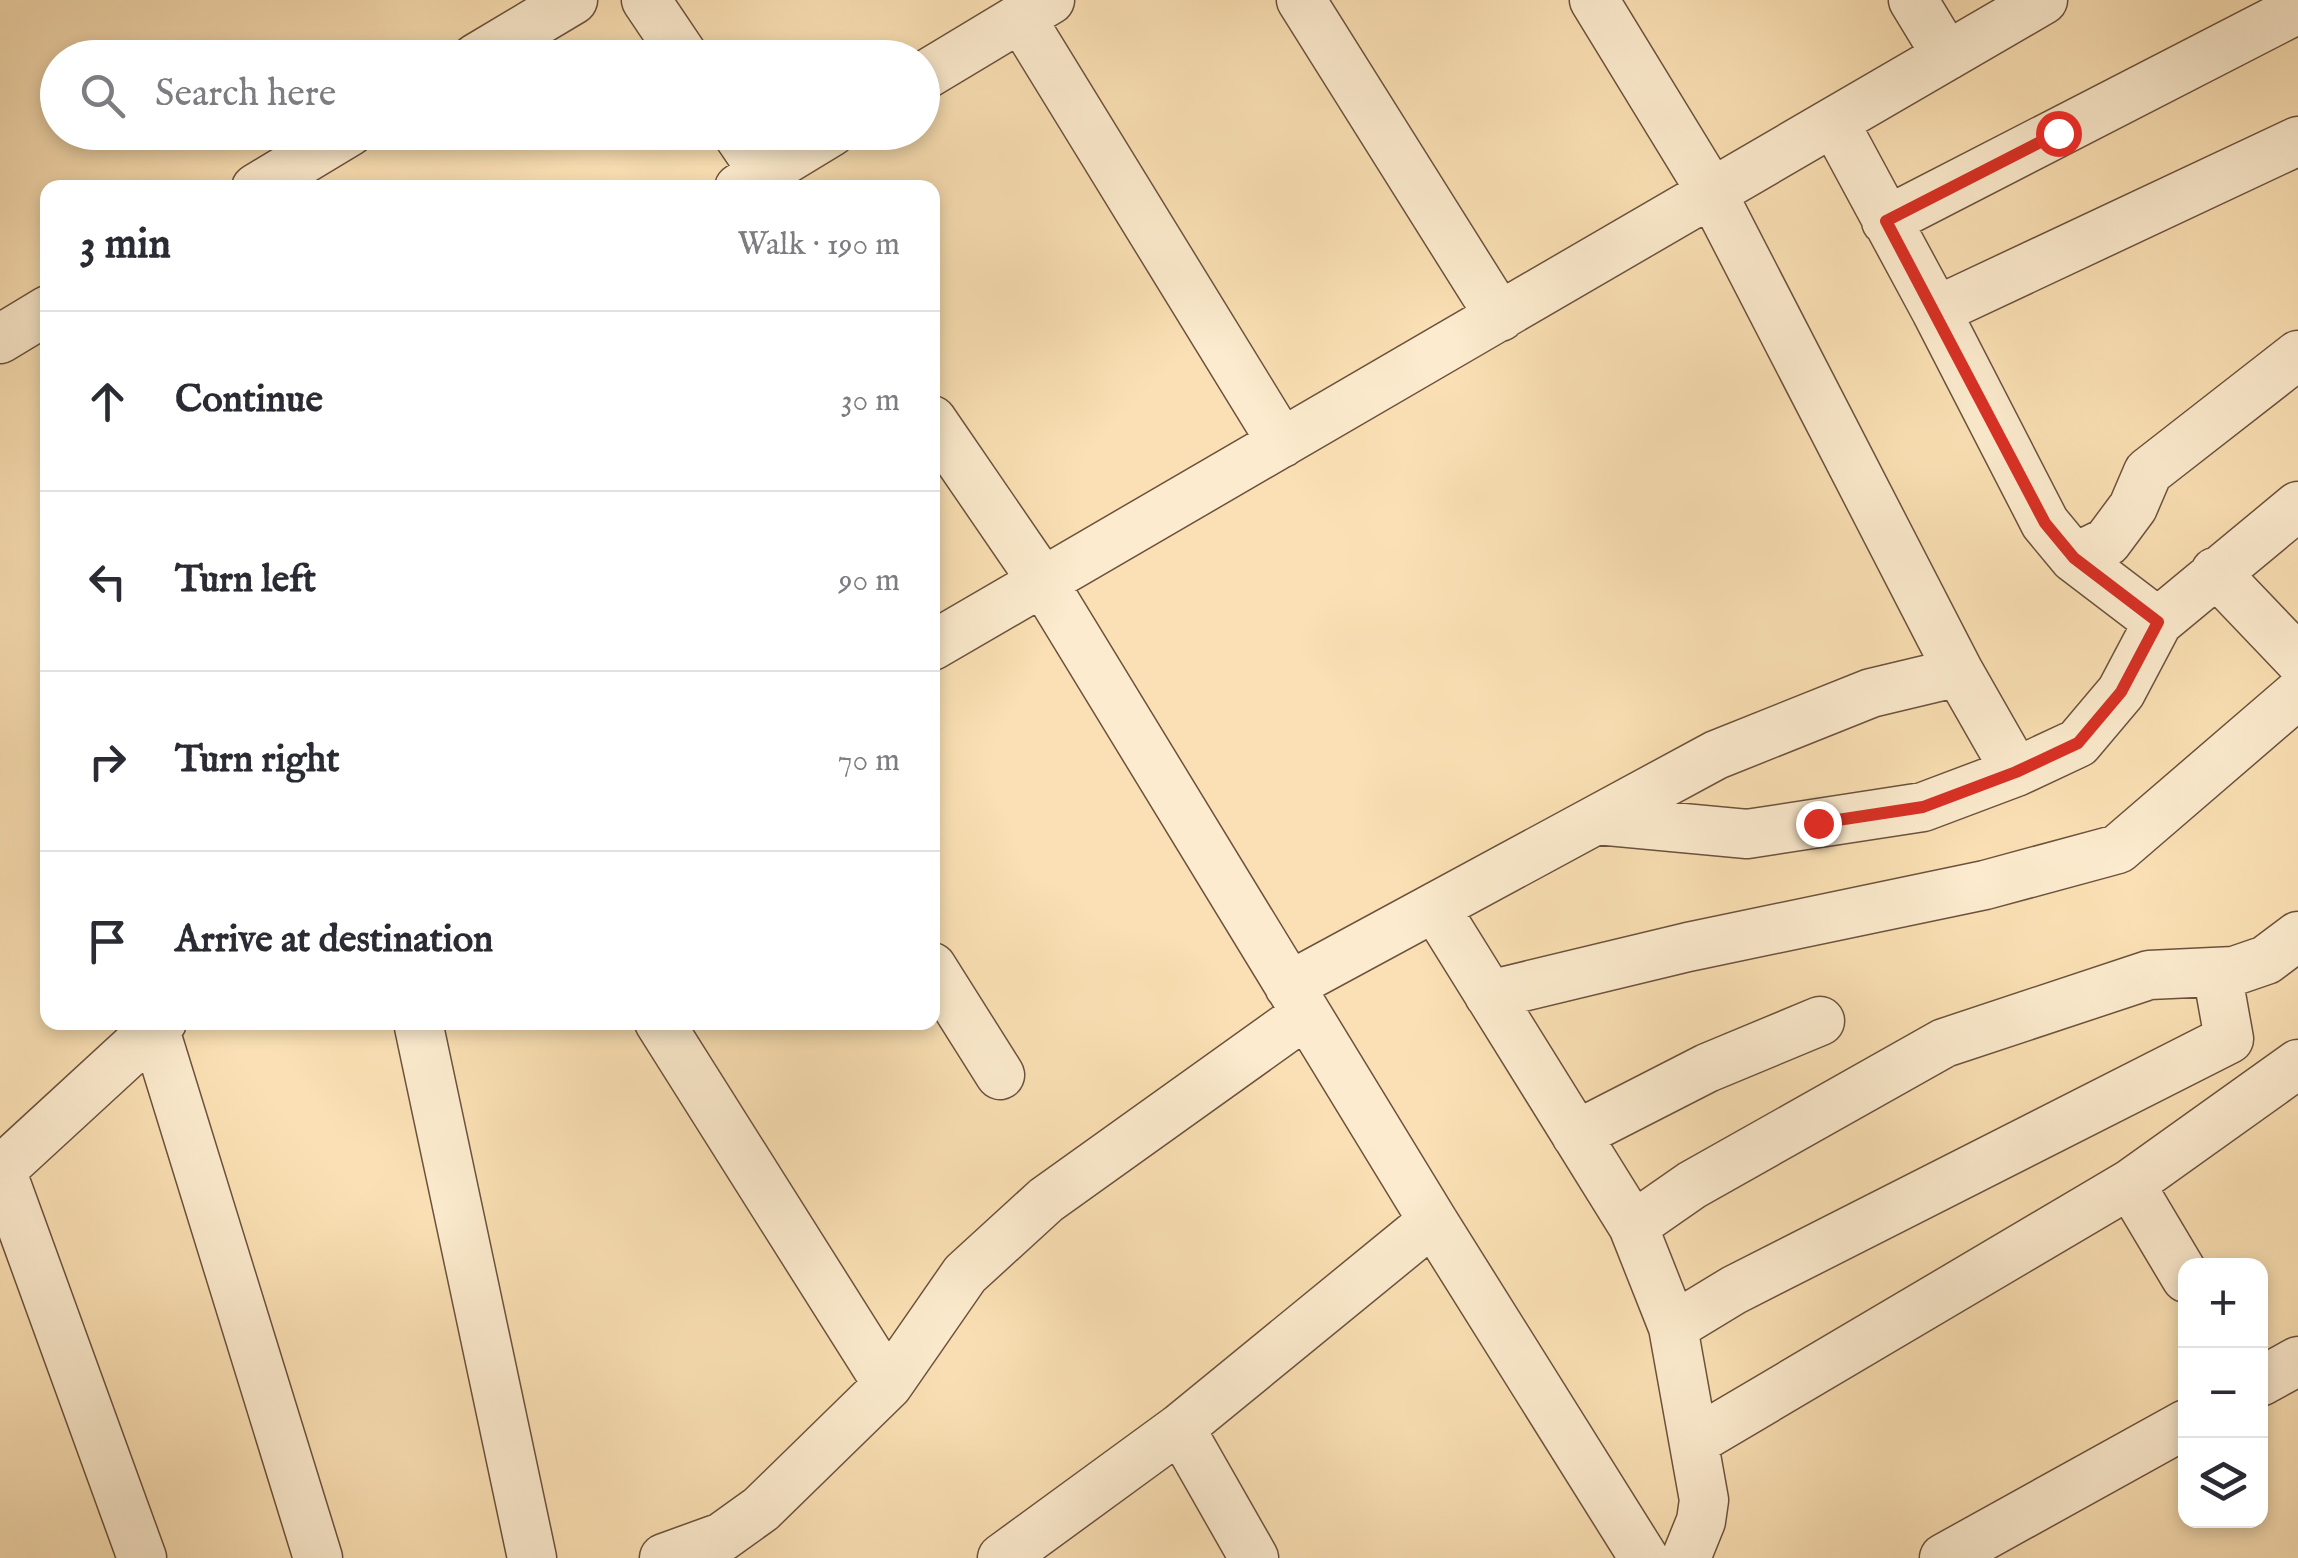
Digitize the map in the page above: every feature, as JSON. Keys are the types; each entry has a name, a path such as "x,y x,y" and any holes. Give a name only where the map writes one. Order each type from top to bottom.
{"street":[{"path":"506,40 573,0"},
{"path":"646,0 673,40"},
{"path":"1301,0 1500,317"},
{"path":"1594,0 1712,193 1959,672 2016,772"},
{"path":"1913,0 1947,56"},
{"path":"940,641 2044,0"},
{"path":"940,66 1035,9 1282,443"},
{"path":"1886,221 2298,9"},
{"path":"1834,122 2045,523 2074,558 2158,622"},
{"path":"1936,311 2298,141"},
{"path":"269,180 319,150"},
{"path":"744,150 758,180"},
{"path":"763,180 806,150"},
{"path":"0,338 40,315"},
{"path":"2074,558 2107,542 2133,507 2148,472 2298,355"},
{"path":"940,432 1043,582 1644,1558"},
{"path":"1597,820 1747,834 1923,807 2016,772 2078,743 2121,692 2158,622 2298,506"},
{"path":"2215,572 2298,659"},
{"path":"664,1558 722,1538 742,1524 888,1385 965,1274 1046,1200 1298,1000 1436,909 1716,754 1871,694 1959,672"},
{"path":"1489,995 1688,946 1985,885 2118,849 2298,694"},
{"path":"1436,909 1633,1226 1672,1327 1704,1500 1701,1521 1686,1558"},
{"path":"1633,1226 1692,1185 1944,1043 2149,975 2234,971 2266,960 2298,936"},
{"path":"1672,1327 1734,1290 2229,1039 2217,972"},
{"path":"940,980 1000,1075"},
{"path":"1576,1135 1707,1068 1820,1021"},
{"path":"142,1558 0,1170 155,1030"},
{"path":"160,1030 318,1558"},
{"path":"420,1030 532,1558"},
{"path":"664,1030 888,1385"},
{"path":"1695,1441 2130,1184 2298,1064"},
{"path":"2130,1184 2178,1265"},
{"path":"1002,1558 1180,1428 1433,1221"},
{"path":"2268,1378 2298,1361"},
{"path":"1180,1428 1254,1558"},
{"path":"1944,1558 2178,1428"}],"route":[{"path":"1818,823 1923,807 2016,772 2078,743 2121,692 2158,622 2074,558 2045,523 1886,221 2058,133"}]}
